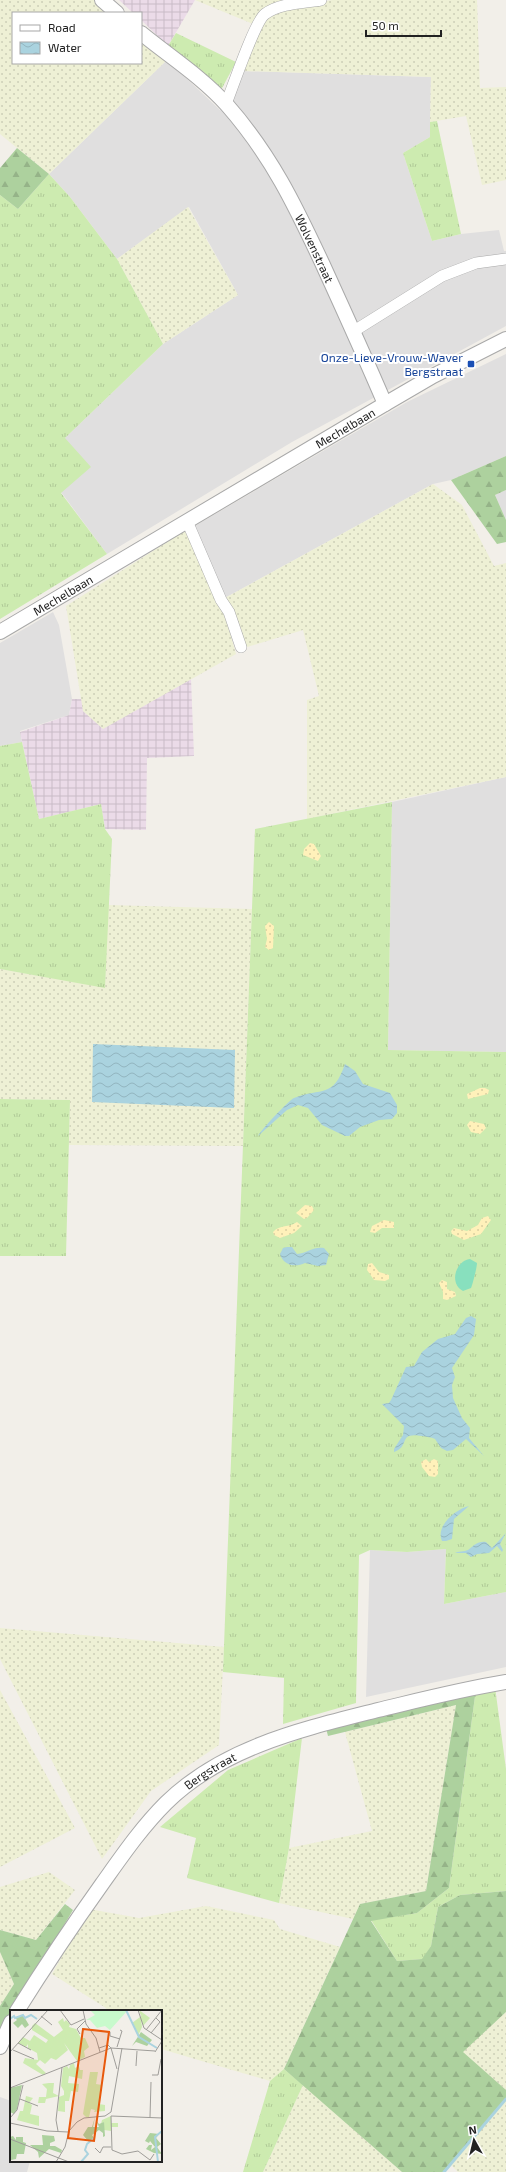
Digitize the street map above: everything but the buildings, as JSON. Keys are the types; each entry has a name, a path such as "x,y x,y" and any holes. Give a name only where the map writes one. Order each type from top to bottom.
{"street":[{"path":"102,0 116,12"},
{"path":"226,104 249,44 263,15 277,8 321,0"},
{"name":"Wolvenstraat","path":"142,34 201,81 226,104 258,143 277,171 292,198 354,331 385,404"},
{"path":"354,331 442,276 476,263 506,259"},
{"name":"Mechelbaan","path":"0,632 433,376 506,339"},
{"path":"188,521 221,600 229,612 241,647"},
{"name":"Bergstraat","path":"18,2010 70,1929 137,1835 167,1803 194,1780 228,1759 258,1745 291,1733 410,1702 506,1682"},
{"path":"0,2048 10,2024"}],"shaded area":[{"path":"119,0 195,0 168,46 142,21 142,12 132,12"},
{"path":"167,60 220,110 243,71 431,77 430,137 403,153 432,241 461,234 499,230 504,251 506,251 506,326 292,442 107,554 61,492 65,438 163,344 238,295 189,207 117,259 70,197 49,174"},
{"path":"506,354 506,456 451,480 433,484 223,599 193,527 407,402"},
{"path":"506,490 506,520 495,495"},
{"path":"53,612 59,625 72,699 69,715 20,731 22,742 0,746 0,643"},
{"path":"191,679 194,756 147,758 146,830 105,829 101,804 39,819 20,732 69,715 72,699 82,699 83,711 103,728"},
{"path":"506,777 506,1052 388,1050 392,802"},
{"path":"446,1549 444,1604 506,1592 506,1667 366,1697 370,1550 407,1552"},
{"path":"0,2097 10,2101 10,2162 30,2162 27,2172 0,2172"}],"green space":[{"path":"0,0 97,0 111,12 12,12 12,64 142,64 142,39 167,60 49,174 0,134"},
{"path":"195,0 298,0 253,24"},
{"path":"332,0 477,0 480,88 506,87 506,180 482,185 466,116 430,122 431,77 243,71 260,24 275,10"},
{"path":"176,33 236,62 221,90 168,46"},
{"path":"437,121 461,234 432,241 403,153 430,137 430,122"},
{"path":"17,148 49,174 18,209 0,195 0,168"},
{"path":"49,174 70,197 117,259 163,344 65,438 91,467 61,493 107,554 0,619 0,195 18,209"},
{"path":"188,207 238,295 163,344 117,259"},
{"path":"506,456 506,490 495,495 506,520 506,542 497,544 451,480"},
{"path":"433,484 462,505 494,566 506,563 506,777 307,819 307,700 319,696 303,630 244,648 223,599"},
{"path":"186,530 225,615 236,654 103,729 83,711 66,606"},
{"path":"22,742 39,819 101,804 105,829 112,839 105,988 0,969 0,746"},
{"path":"392,802 388,1050 506,1052 506,1592 444,1604 446,1549 407,1552 370,1550 359,1555 356,1703 283,1724 284,1678 223,1672 255,829"},
{"path":"108,905 252,909 243,1146 69,1145 70,1100 0,1099 0,969 105,987"},
{"path":"0,1099 70,1100 66,1256 0,1256"},
{"path":"470,1259 477,1263 476,1271 471,1288 463,1291 456,1283 456,1273 461,1264"},
{"path":"0,1628 224,1647 219,1745 151,1791 102,1859 0,1659"},
{"path":"495,1687 506,1769 506,1891 460,1895 438,1907 431,1946 423,1959 397,1961 371,1920 417,1913 449,1888 476,1689"},
{"path":"476,1689 449,1888 417,1913 371,1921 397,1961 422,1959 431,1946 438,1907 460,1895 506,1891 506,2012 463,2052 506,2090 506,2099 444,2172 402,2172 284,2069 360,1904 426,1891 456,1705 328,1736 325,1724"},
{"path":"0,1690 75,1828 0,1867"},
{"path":"456,1705 426,1891 360,1904 353,1919 279,1903 289,1848 372,1831 345,1732"},
{"path":"302,1738 289,1848 279,1903 187,1878 196,1838 160,1827 228,1770"},
{"path":"49,1872 75,1890 36,1940 0,1930 0,1887"},
{"path":"65,1904 73,1910 14,2010 10,2010 10,2016 0,2033 0,2006 14,1984 0,1952 0,1930 36,1940"},
{"path":"206,1906 274,1920 280,1929 340,1947 284,2069 270,2081 162,2049 162,2010 105,2010 106,2008 52,1974 89,1909 139,1918"},
{"path":"0,1952 14,1984 0,2006"},
{"path":"506,2012 506,2090 462,2052"},
{"path":"284,2069 303,2085 263,2172 243,2172 270,2081"},
{"path":"303,2085 402,2172 263,2172"},
{"path":"506,2099 506,2172 458,2172 451,2165"}],"sand":[{"path":"310,843 314,844 321,856 318,861 303,855 304,849"},
{"path":"269,922 274,926 273,948 269,950 265,947 267,939 265,926"},
{"path":"480,1088 489,1090 488,1094 468,1099 467,1094"},
{"path":"470,1121 484,1124 486,1128 480,1134 471,1132 467,1125"},
{"path":"305,1205 312,1206 314,1210 307,1218 304,1219 296,1213"},
{"path":"488,1216 491,1220 481,1234 464,1240 452,1234 451,1231 454,1228 467,1231 478,1225 482,1218"},
{"path":"384,1220 394,1222 394,1228 382,1228 375,1233 370,1232 372,1226"},
{"path":"297,1222 302,1226 294,1233 280,1238 274,1235 273,1232 279,1228"},
{"path":"372,1263 379,1272 389,1275 389,1279 385,1281 374,1280 367,1270 368,1264"},
{"path":"442,1280 447,1282 447,1289 455,1292 456,1296 447,1300 443,1299 443,1292 439,1283"},
{"path":"426,1459 429,1462 434,1459 438,1461 438,1474 435,1477 429,1476 422,1467 421,1462"}],"water":[{"path":"93,1044 235,1050 234,1108 92,1102"},
{"path":"345,1064 355,1071 363,1084 390,1093 397,1105 397,1113 392,1119 379,1120 360,1127 349,1136 345,1136 322,1125 308,1108 298,1105 287,1110 258,1136 269,1122 291,1100 304,1095 326,1090 336,1083"},
{"path":"292,1247 297,1254 317,1248 324,1248 329,1254 326,1265 318,1266 305,1263 293,1265 287,1263 280,1254 283,1248"},
{"path":"471,1316 476,1319 474,1335 452,1368 455,1377 452,1385 453,1398 462,1418 470,1428 469,1438 484,1456 466,1439 453,1450 447,1451 441,1448 435,1439 414,1435 409,1436 402,1446 394,1452 394,1449 403,1435 404,1426 382,1404 389,1403 391,1400 406,1367 414,1366 422,1352 438,1339 455,1334 466,1318"},
{"path":"469,1506 454,1519 452,1539 442,1541 441,1530 444,1524 453,1514"},
{"path":"506,1533 500,1544 503,1550 502,1552 497,1546 489,1553 477,1554 471,1557 466,1553 455,1553 468,1550 480,1542 486,1542 492,1548"}],"waterway":[{"path":"444,2172 506,2099"}],"place":[{"name":"Onze-Lieve-Vrouw-Waver Bergstraat","path":"471,364"}]}
